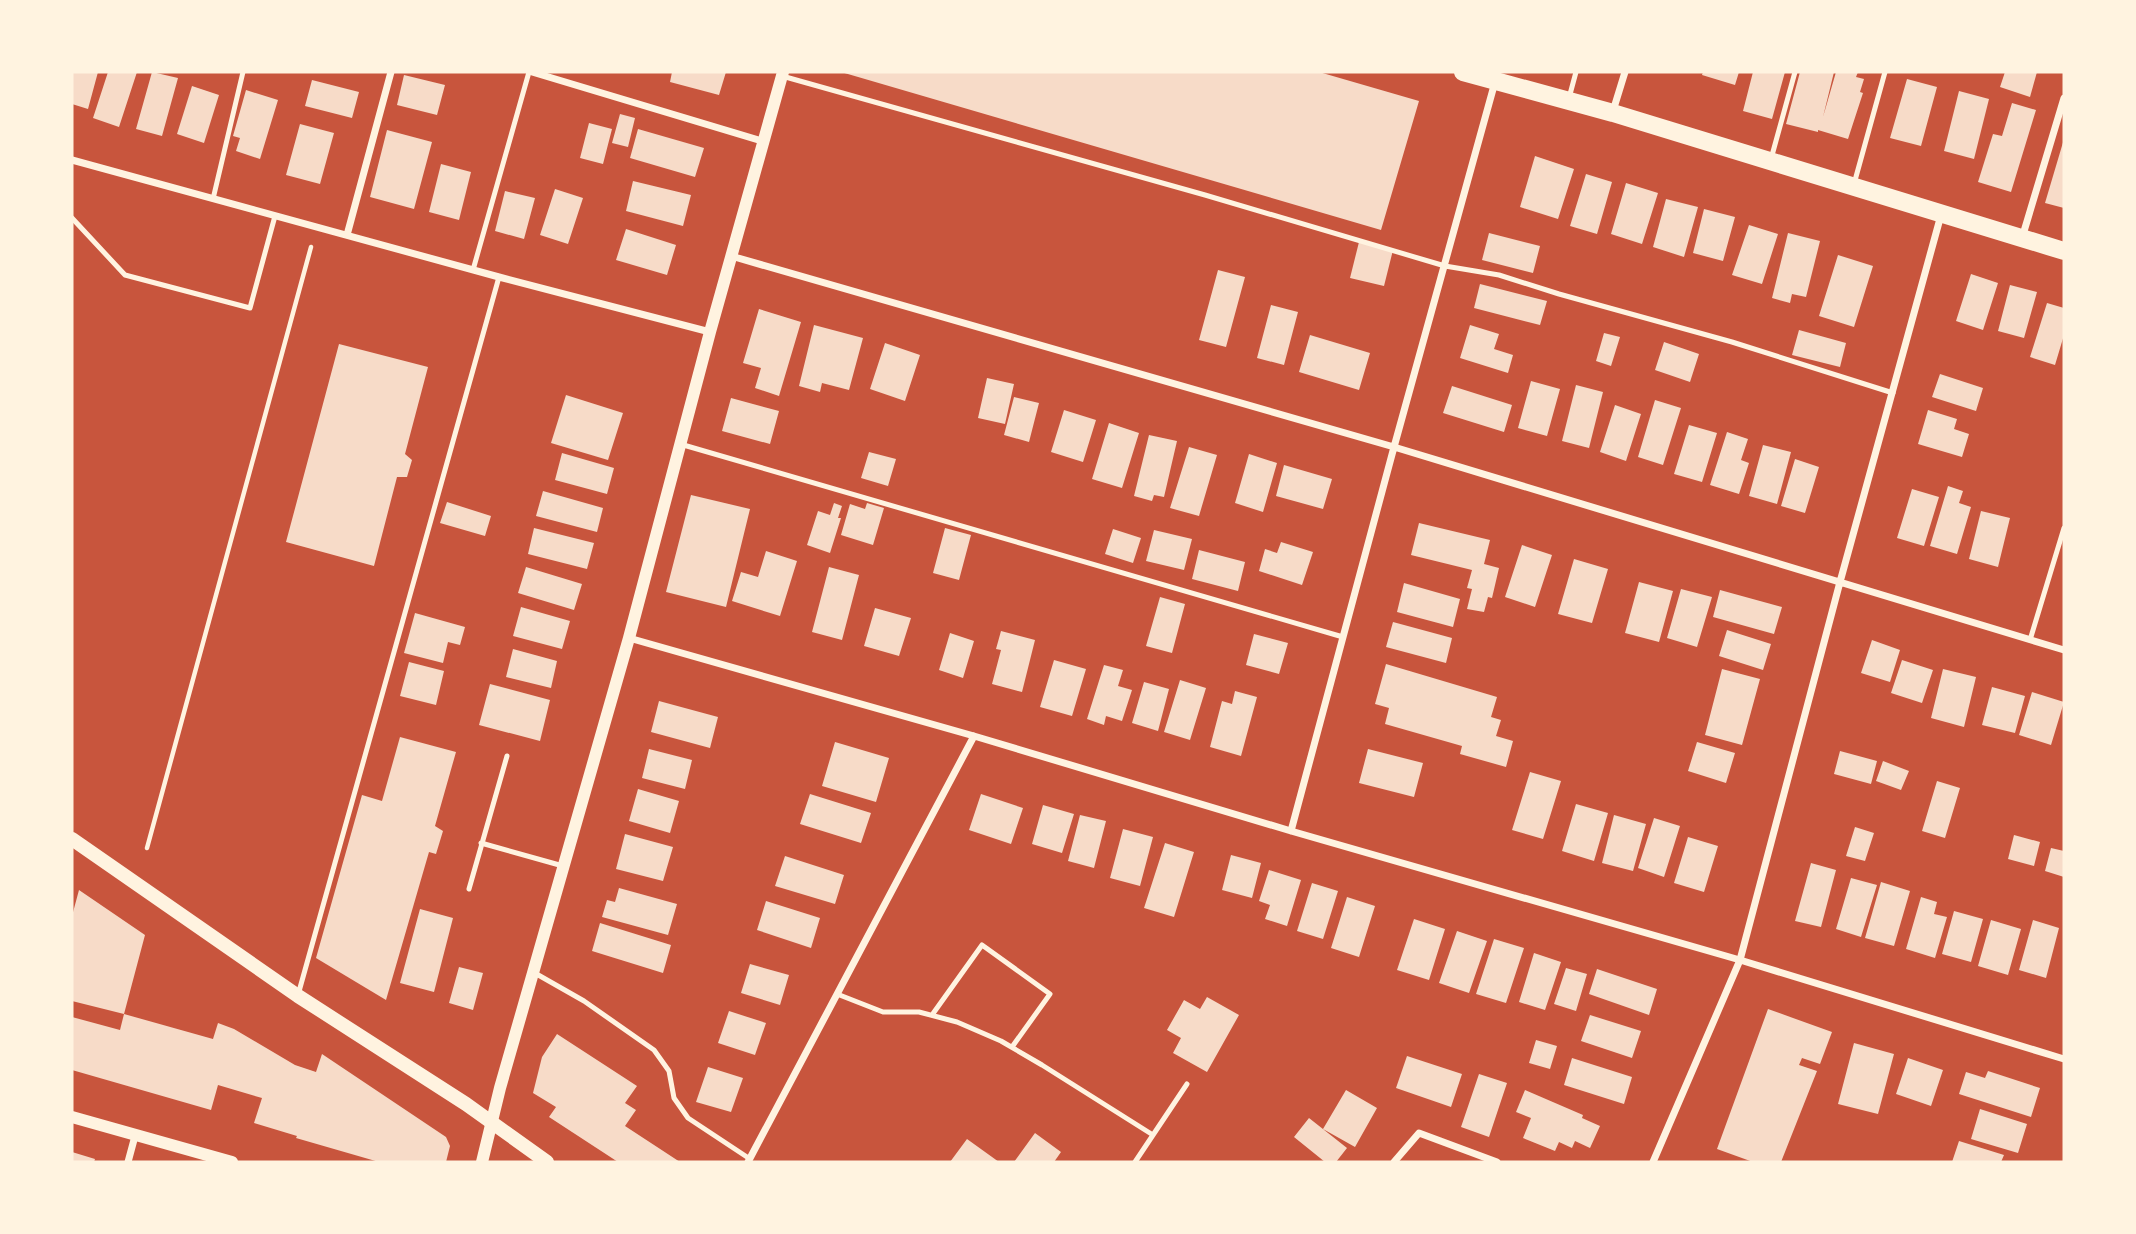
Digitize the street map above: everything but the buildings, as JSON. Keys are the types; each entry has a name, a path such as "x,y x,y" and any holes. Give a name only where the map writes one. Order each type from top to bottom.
{"main road":[{"path":"1464,72 1613,113 2064,251"},
{"path":"72,839 298,996 466,1104 547,1162"}],"street":[{"path":"347,235 391,72"},
{"path":"530,72 765,142"},
{"path":"1613,113 1625,72"},
{"path":"482,1162 783,74"},
{"path":"1291,831 1496,81"},
{"path":"2022,239 2064,98"},
{"path":"72,160 710,332"},
{"path":"1653,1162 1740,960 1941,214"},
{"path":"731,256 1394,447 2064,650"},
{"path":"629,638 1740,960 2064,1059"},
{"path":"749,1161 974,736"},
{"path":"72,1117 232,1162"},
{"path":"1394,1162 1419,1133 1497,1162"},
{"path":"128,1162 135,1136"}],"lane":[{"path":"213,199 243,72"},
{"path":"473,270 530,72"},
{"path":"1568,101 1576,72"},
{"path":"1770,162 1796,72"},
{"path":"1853,187 1885,72"},
{"path":"783,74 1445,266 1499,275 1732,342 1893,393"},
{"path":"72,218 125,275 250,308 275,216"},
{"path":"298,996 499,277"},
{"path":"680,444 1343,637"},
{"path":"2030,640 2064,528"},
{"path":"469,889 507,756"},
{"path":"481,843 563,866"},
{"path":"932,1015 982,945 1050,994 1012,1047"},
{"path":"533,972 584,1002 654,1051 669,1071 674,1098 688,1118 749,1161"},
{"path":"837,994 883,1012 919,1012 957,1022 1012,1047 1153,1135"},
{"path":"1135,1162 1187,1084"}],"path":[{"path":"147,848 311,247"}]}
